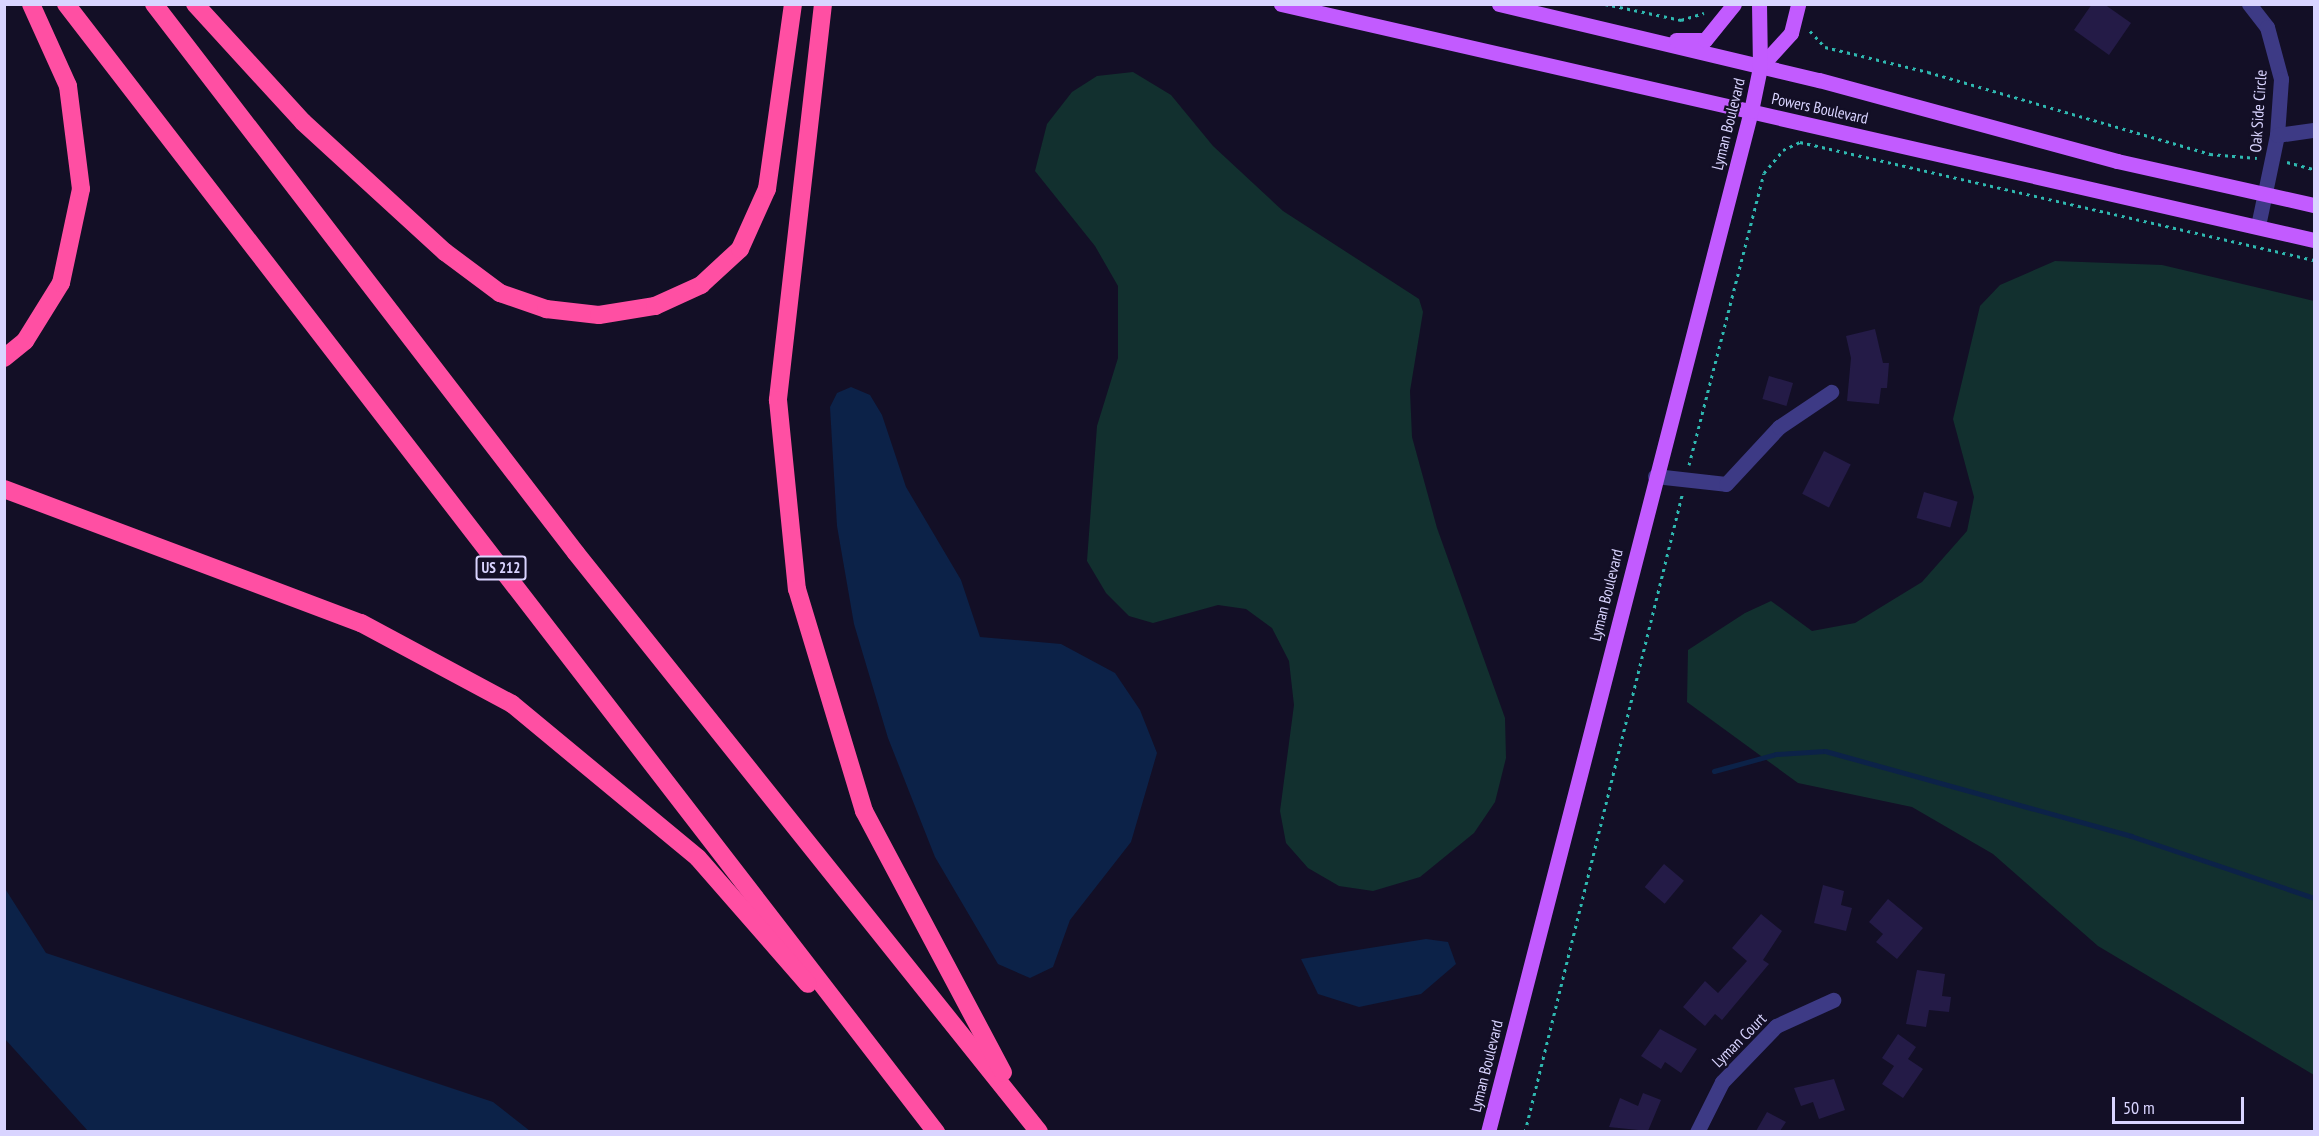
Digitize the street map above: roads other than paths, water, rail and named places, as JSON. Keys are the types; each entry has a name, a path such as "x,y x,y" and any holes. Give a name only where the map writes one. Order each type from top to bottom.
{"highway":[{"path":"4,358 25,341 61,284 81,189 68,86 31,4"},
{"name":"US 212","path":"66,4 934,1131"},
{"path":"154,4 576,553 1039,1131"},
{"path":"195,4 303,122 446,252 500,293 546,309 600,315 655,306 701,285 740,249 766,189 793,4"},
{"path":"823,4 778,400 797,590 864,811 1024,1110"},
{"path":"4,489 361,623 512,704 698,858 934,1131"}],"main road":[{"name":"Powers Boulevard","path":"1281,4 2314,240"},
{"name":"Powers Boulevard","path":"1499,4 2314,205"},
{"path":"1638,37 1705,40 1734,4"},
{"name":"Lyman Boulevard","path":"1488,1131 1655,476 1751,111 1760,67 1759,4"},
{"name":"Lyman Boulevard","path":"1760,67 1791,33 1798,4"}],"street":[{"name":"Oak Side Circle","path":"2249,4 2278,54 2277,135 2258,226"},
{"path":"2277,135 2314,130"},
{"path":"1655,476 1717,485 1734,479 1766,439 1831,392"},
{"name":"Lyman Court","path":"1697,1131 1722,1082 1776,1026 1833,1000"}],"water":[{"path":"851,387 870,395 882,415 906,487 961,580 980,637 1061,644 1115,673 1140,710 1157,753 1131,842 1070,920 1053,967 1030,978 998,964 935,857 888,738 854,624 837,526 830,407 837,393"},
{"path":"4,887 46,953 493,1102 530,1131 88,1131 5,1039"},
{"path":"1426,939 1448,942 1456,964 1421,994 1359,1007 1318,994 1301,959"}],"waterway":[{"path":"1714,771 1776,754 1825,751 2131,836 2314,898"}]}
